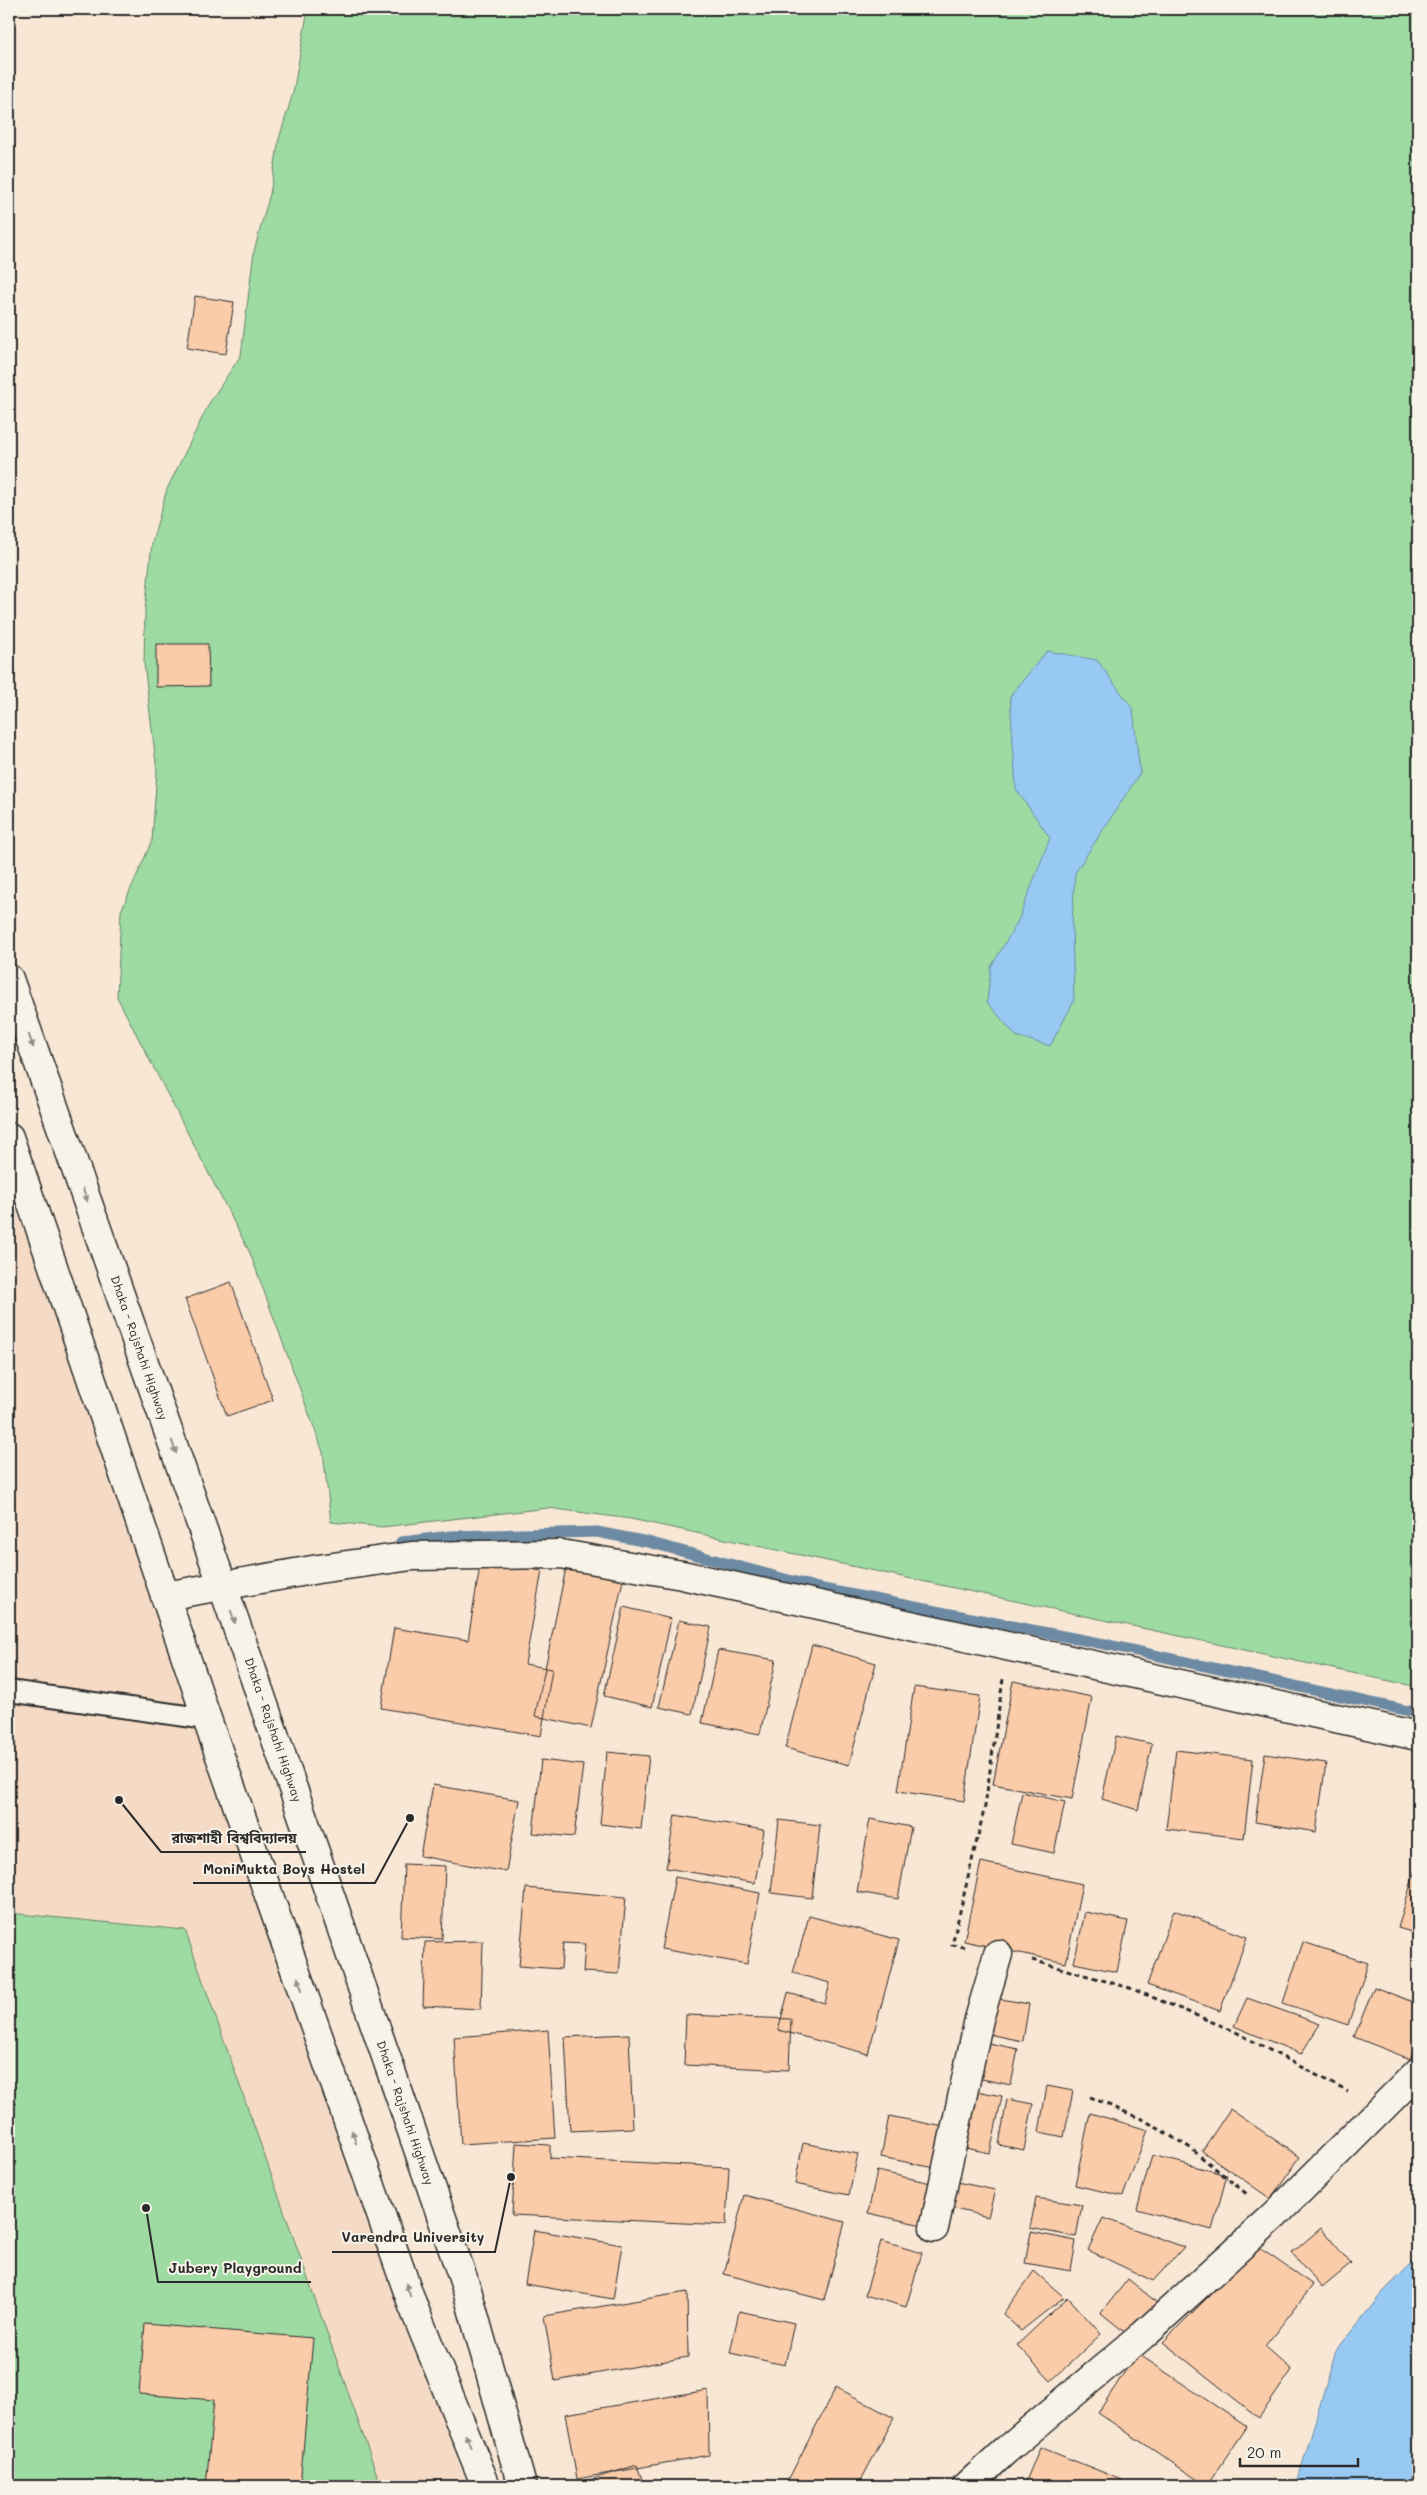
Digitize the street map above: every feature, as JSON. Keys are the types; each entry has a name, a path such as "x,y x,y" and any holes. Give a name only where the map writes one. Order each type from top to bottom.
{"main road":[{"name":"Dhaka - Rajshahi Highway","path":"9,979 222,1584 467,2290 522,2486"},
{"path":"9,1137 207,1719 413,2306 486,2486"},
{"path":"165,1596 222,1584 412,1556 561,1554 682,1574 1418,1736"},
{"path":"934,2228 978,2019 998,1954"},
{"path":"967,2486 1005,2451 1143,2335 1274,2216 1418,2072"}],"lane":[{"path":"9,1691 207,1719"}],"path":[{"path":"1008,1646 985,1806 952,1945 1040,1962 1130,1988 1234,2030 1379,2109"},
{"path":"1090,2097 1144,2120 1189,2147 1274,2216"}],"shaded area":[{"path":"9,1164 449,2436 468,2486 9,2486"}],"green space":[{"path":"308,9 1418,9 1418,1687 631,1519 548,1508 382,1527 331,1522 323,1452 250,1253 117,997 121,911 152,841 157,771 144,663 145,611 152,542 167,489 210,402 241,355 254,251 270,194 279,139 293,93"},
{"path":"9,1913 185,1930 381,2486 9,2486"}],"water":[{"path":"1047,651 1097,660 1133,709 1140,773 1075,873 1072,924 1074,1001 1050,1046 1016,1036 987,1002 991,967 1018,921 1050,838 1016,789 1010,696"},
{"path":"1418,2257 1418,2486 1296,2486 1336,2351 1382,2293"}],"building":[{"path":"195,296 234,302 226,354 187,348"},
{"path":"156,644 208,644 209,686 156,687"},
{"path":"231,1282 273,1400 227,1416 185,1299"},
{"path":"481,1560 542,1571 525,1664 552,1669 541,1736 381,1708 394,1628 468,1640"},
{"path":"566,1568 623,1580 591,1728 535,1716"},
{"path":"624,1607 671,1619 652,1707 604,1696"},
{"path":"679,1620 711,1627 692,1714 659,1707"},
{"path":"812,1645 876,1663 849,1765 785,1748"},
{"path":"718,1650 776,1660 760,1734 702,1723"},
{"path":"1013,1681 1092,1697 1072,1799 993,1784"},
{"path":"914,1687 980,1696 964,1801 898,1791"},
{"path":"1116,1736 1152,1744 1138,1810 1102,1799"},
{"path":"1176,1750 1253,1759 1244,1838 1166,1829"},
{"path":"607,1752 649,1756 641,1829 600,1824"},
{"path":"1265,1754 1326,1763 1316,1832 1255,1822"},
{"path":"541,1760 583,1765 574,1837 533,1833"},
{"path":"433,1785 519,1800 506,1872 420,1856"},
{"path":"1022,1792 1065,1802 1054,1853 1011,1844"},
{"path":"675,1815 764,1830 755,1883 666,1868"},
{"path":"870,1819 911,1827 898,1899 857,1892"},
{"path":"779,1820 820,1825 812,1898 771,1893"},
{"path":"1418,1860 1418,1934 1398,1928"},
{"path":"981,1862 1082,1884 1066,1963 964,1941"},
{"path":"404,1864 445,1866 442,1939 401,1937"},
{"path":"675,1877 760,1893 747,1964 661,1949"},
{"path":"526,1888 626,1897 619,1974 583,1972 585,1944 563,1943 561,1969 519,1966"},
{"path":"1174,1910 1247,1937 1220,2011 1147,1985"},
{"path":"1085,1912 1128,1921 1117,1972 1074,1963"},
{"path":"809,1916 899,1940 868,2054 778,2030 788,1993 825,2003 830,1983 793,1973"},
{"path":"483,1941 481,2009 423,2006 425,1942"},
{"path":"1303,1942 1368,1963 1348,2025 1283,2003"},
{"path":"1374,1987 1418,2004 1418,2038 1410,2059 1354,2037"},
{"path":"995,1998 1029,2004 1023,2041 988,2034"},
{"path":"1247,1998 1320,2024 1301,2054 1234,2026"},
{"path":"686,2015 791,2019 789,2070 684,2065"},
{"path":"548,2030 555,2138 461,2144 454,2037"},
{"path":"629,2034 633,2128 570,2131 565,2037"},
{"path":"983,2042 1018,2049 1011,2085 977,2078"},
{"path":"1047,2086 1073,2091 1064,2137 1039,2132"},
{"path":"967,2089 1002,2096 990,2153 955,2146"},
{"path":"1007,2099 1033,2104 1024,2150 999,2145"},
{"path":"1230,2109 1300,2157 1271,2199 1202,2151"},
{"path":"1090,2113 1148,2130 1123,2196 1075,2185"},
{"path":"889,2116 944,2127 935,2168 881,2157"},
{"path":"516,2143 550,2145 550,2158 729,2167 726,2225 512,2215"},
{"path":"803,2143 858,2154 849,2195 795,2184"},
{"path":"1152,2155 1227,2175 1212,2230 1137,2209"},
{"path":"877,2171 931,2183 922,2225 868,2213"},
{"path":"957,2182 995,2190 988,2217 951,2208"},
{"path":"744,2195 845,2222 824,2300 724,2274"},
{"path":"1036,2198 1082,2205 1076,2237 1030,2228"},
{"path":"1103,2218 1184,2247 1153,2281 1088,2250"},
{"path":"1321,2228 1351,2264 1322,2288 1292,2253"},
{"path":"534,2230 622,2245 613,2299 525,2284"},
{"path":"1031,2232 1076,2241 1071,2271 1025,2263"},
{"path":"881,2241 922,2253 906,2307 865,2295"},
{"path":"1258,2247 1313,2285 1265,2346 1292,2370 1259,2418 1163,2342"},
{"path":"1034,2271 1064,2297 1021,2331 1003,2314"},
{"path":"1128,2279 1160,2305 1133,2339 1101,2313"},
{"path":"687,2292 688,2357 555,2381 544,2316"},
{"path":"1068,2297 1101,2334 1051,2381 1017,2345"},
{"path":"739,2311 794,2323 785,2365 730,2353"},
{"path":"145,2324 313,2338 300,2486 206,2486 214,2400 139,2394"},
{"path":"1137,2353 1247,2427 1207,2486 1098,2413"},
{"path":"836,2387 894,2418 858,2486 795,2486 787,2482"},
{"path":"708,2390 709,2455 577,2479 565,2414"},
{"path":"1040,2447 1122,2480 1120,2486 1024,2486"},
{"path":"637,2465 644,2486 581,2486 580,2483"},
{"path":"984,2475 1010,2486 977,2486"}],"waterway":[{"path":"401,1542 451,1536 597,1532 648,1542 818,1588 1109,1645 1418,1713"}],"place":[{"name":"রাজশাহী বিশ্ববিদ্যালয়","path":"119,1800"},
{"name":"MoniMukta Boys Hostel","path":"410,1818"},
{"name":"Varendra University","path":"511,2177"},
{"name":"Jubery Playground","path":"146,2208"}]}
